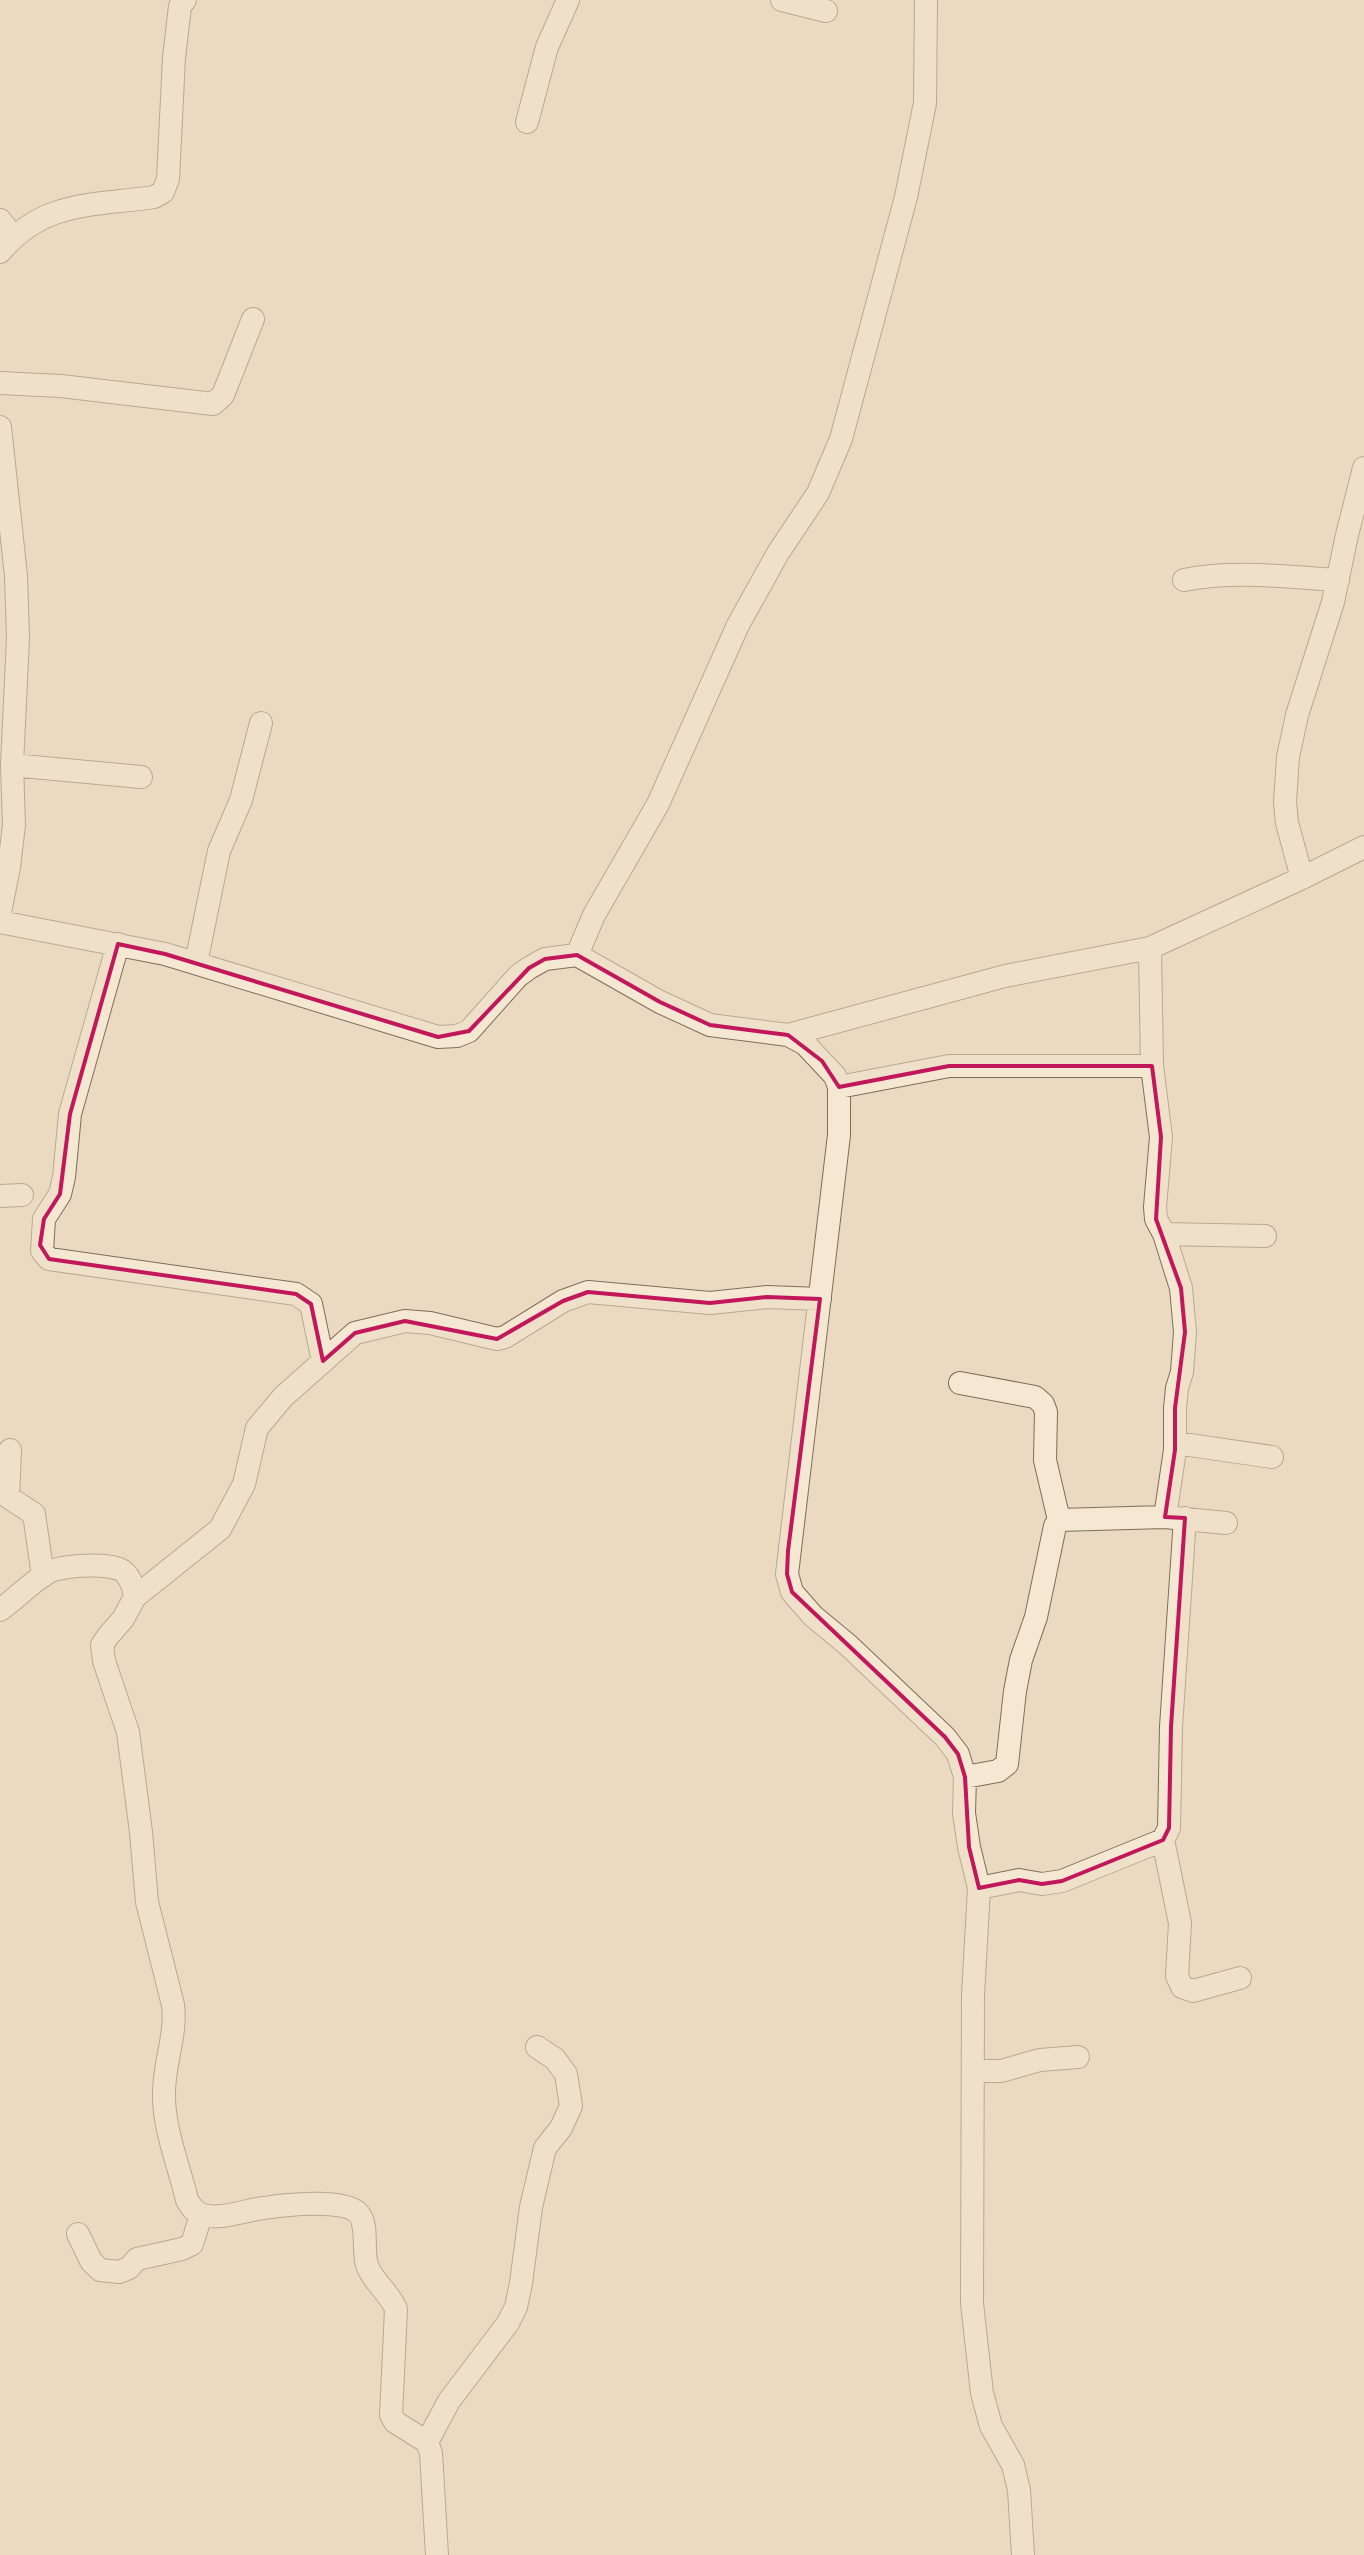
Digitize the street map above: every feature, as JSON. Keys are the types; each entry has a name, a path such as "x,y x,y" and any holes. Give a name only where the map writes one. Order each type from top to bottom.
{"street":[{"path":"4,236 68,208 154,197 163,192 168,179 174,58 180,6 185,0"},
{"path":"527,122 547,48 568,0"},
{"path":"782,0 826,11"},
{"path":"577,954 594,916 658,804 738,625 778,553 818,493 840,439 906,197 925,103 926,0"},
{"path":"0,383 61,386 213,404 223,395 253,319"},
{"path":"0,428 16,584 18,638 12,765 14,825 0,912"},
{"path":"1302,878 1287,822 1285,802 1288,757 1297,715 1321,644 1338,580 1364,468"},
{"path":"1184,580 1208,575 1242,574 1338,580"},
{"path":"196,964 219,851 241,800 261,722"},
{"path":"12,765 141,777"},
{"path":"788,1035 1005,976 1150,948 1302,878 1364,847"},
{"path":"0,922 164,954 438,1037 457,1036 469,1031 518,976 529,968 545,959 577,954 660,1002 710,1025 788,1035 805,1044 835,1076 839,1087 839,1135 788,1551 787,1574 792,1592 813,1616 946,1737 958,1754 965,1777 964,1813 969,1847 979,1888 973,1995 972,2303 982,2393 991,2426 1013,2465 1019,2490 1023,2555"},
{"path":"118,944 70,1114 64,1176 60,1194 44,1219 42,1251 49,1259 296,1294 311,1304 323,1361"},
{"path":"1150,948 1152,1066 1161,1137 1155,1207 1156,1220 1164,1234 1181,1288 1184,1311 1182,1372 1174,1408 1176,1443 1169,1828 1163,1840 1180,1922 1177,1976 1182,1987 1193,1991 1240,1978"},
{"path":"839,1087 949,1066 1152,1066"},
{"path":"0,1196 22,1195"},
{"path":"1164,1234 1265,1236"},
{"path":"438,2555 431,2453 427,2442 395,2422 391,2415 396,2309 391,2298 367,2266 362,2221 358,2213 352,2208 303,2204 264,2207 213,2216 201,2215 192,2209 187,2200 166,2117 164,2095 166,2060 174,2019 173,2005 148,1902 142,1832 128,1732 102,1654 102,1645 123,1619 135,1597 220,1529 244,1484 258,1428 283,1397 354,1333 404,1321 430,1323 497,1339 505,1337 563,1301 588,1292 710,1303 767,1297 820,1299"},
{"path":"960,1382 1035,1397 1043,1404 1046,1412 1045,1460 1059,1520 1055,1526 1036,1616 1021,1660 1015,1691 1007,1764 998,1771 965,1777"},
{"path":"1176,1443 1272,1456"},
{"path":"10,1450 8,1497 34,1514 43,1576"},
{"path":"1059,1520 1175,1517 1226,1523"},
{"path":"0,1610 43,1576 60,1568 113,1567 123,1571 132,1581 135,1597"},
{"path":"979,1888 1019,1880 1042,1884 1062,1880 1163,1840"},
{"path":"427,2442 449,2401 508,2323 516,2307 531,2207 545,2148 561,2128 571,2106 566,2074 555,2059 537,2047"},
{"path":"974,2071 1000,2072 1040,2060 1078,2057"},
{"path":"78,2234 91,2261 100,2270 118,2272 129,2268 138,2259 182,2249 192,2244 201,2215"}],"highlighted area":[{"path":"118,944 165,954 438,1037 469,1031 529,968 545,959 577,955 660,1002 710,1025 788,1035 822,1061 839,1087 949,1066 1152,1066 1161,1137 1156,1219 1181,1288 1185,1332 1175,1408 1175,1450 1165,1517 1185,1518 1171,1727 1169,1828 1163,1840 1062,1881 1042,1884 1019,1880 979,1888 969,1847 965,1777 958,1754 945,1737 792,1592 787,1574 788,1551 820,1299 767,1297 710,1303 588,1292 563,1301 497,1339 405,1321 355,1333 323,1361 311,1304 296,1294 49,1259 40,1245 44,1219 60,1194 70,1114"}]}
